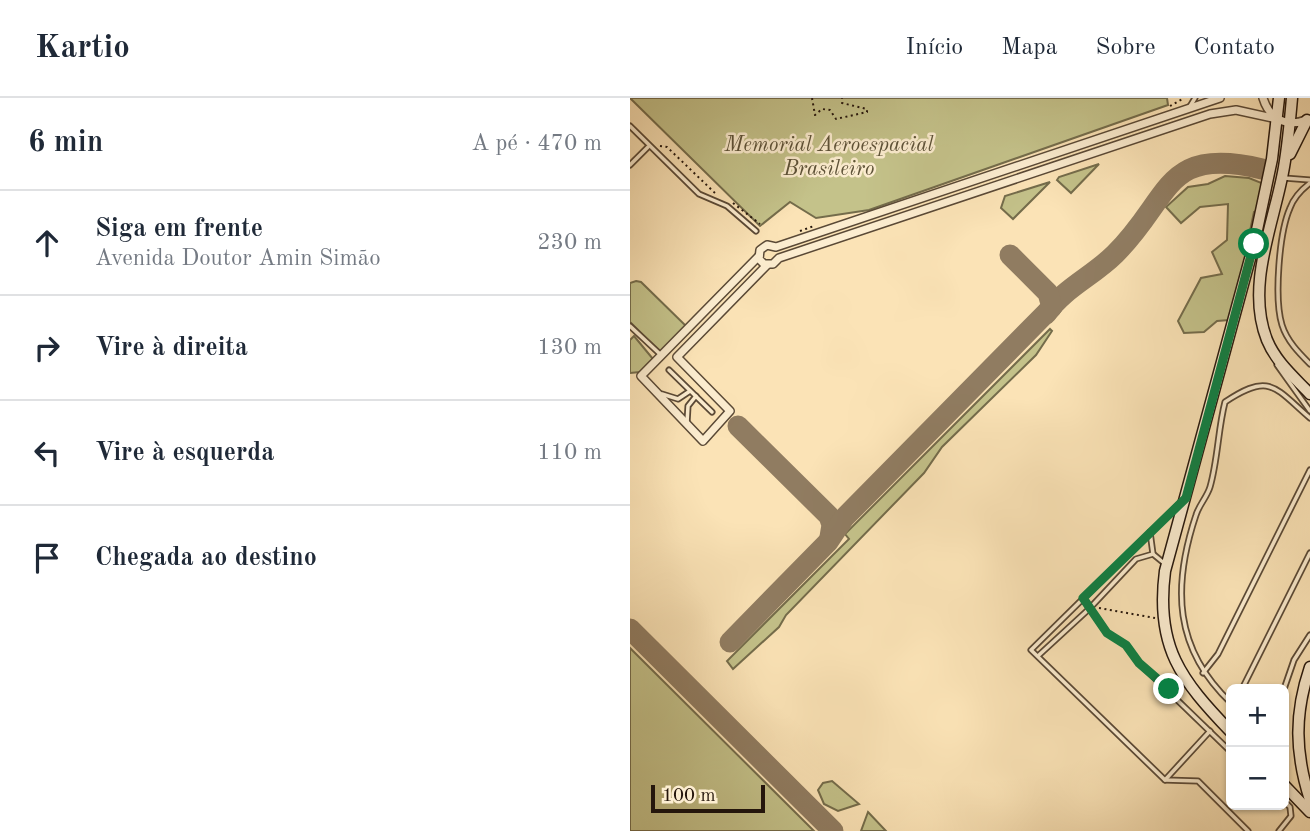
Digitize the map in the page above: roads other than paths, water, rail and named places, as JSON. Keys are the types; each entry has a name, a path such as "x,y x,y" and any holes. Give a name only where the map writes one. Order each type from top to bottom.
{"street":[{"path":"1220,98 776,247 764,246 759,256 640,376 703,441 730,411 677,356 767,265 773,264 779,258 1210,114 1236,110 1289,124 1308,119"},
{"path":"1263,98 1266,107 1278,120"},
{"path":"1226,727 1184,681 1170,648 1163,619 1161,594 1166,565 1254,244 1278,120 1279,98"},
{"path":"1293,98 1282,178 1261,270 1260,298 1266,338 1275,355 1310,394"},
{"path":"1284,167 1298,131 1308,119"},
{"path":"1268,176 1282,178"},
{"path":"776,247 779,258"},
{"path":"759,256 767,265"},
{"path":"1310,667 1300,696 1296,727 1299,763 1310,800"},
{"path":"1289,790 1310,812"}],"lane":[{"path":"1189,110 1195,98"},
{"path":"630,126 699,194 727,206 756,231"},
{"path":"630,165 648,145"},
{"path":"1282,178 1310,181"},
{"path":"1310,181 1299,192 1285,222 1280,275 1282,324 1293,347 1310,364"},
{"path":"630,326 661,355"},
{"path":"1275,355 1281,374 1310,411"},
{"path":"669,370 712,412"},
{"path":"1226,698 1203,673 1187,639 1182,580 1196,513 1210,487 1225,402 1252,386 1265,384 1310,418"},
{"path":"657,393 678,398 690,390"},
{"path":"687,424 688,406 696,396"},
{"path":"1203,673 1218,654 1310,470"},
{"path":"1186,498 1031,650 1164,780 1198,782 1248,831"},
{"path":"1150,532 1153,554 1166,565"},
{"path":"1244,684 1310,553"},
{"path":"1039,656 1090,608 1136,559 1153,554"},
{"path":"1083,598 1107,633 1126,645 1139,663 1227,747"},
{"path":"1286,684 1294,660 1310,635"},
{"path":"1164,780 1210,731"},
{"path":"1279,831 1291,816 1289,806"}],"park label":[{"name":"Memorial Aeroespacial Brasileiro","path":"829,156"}]}
